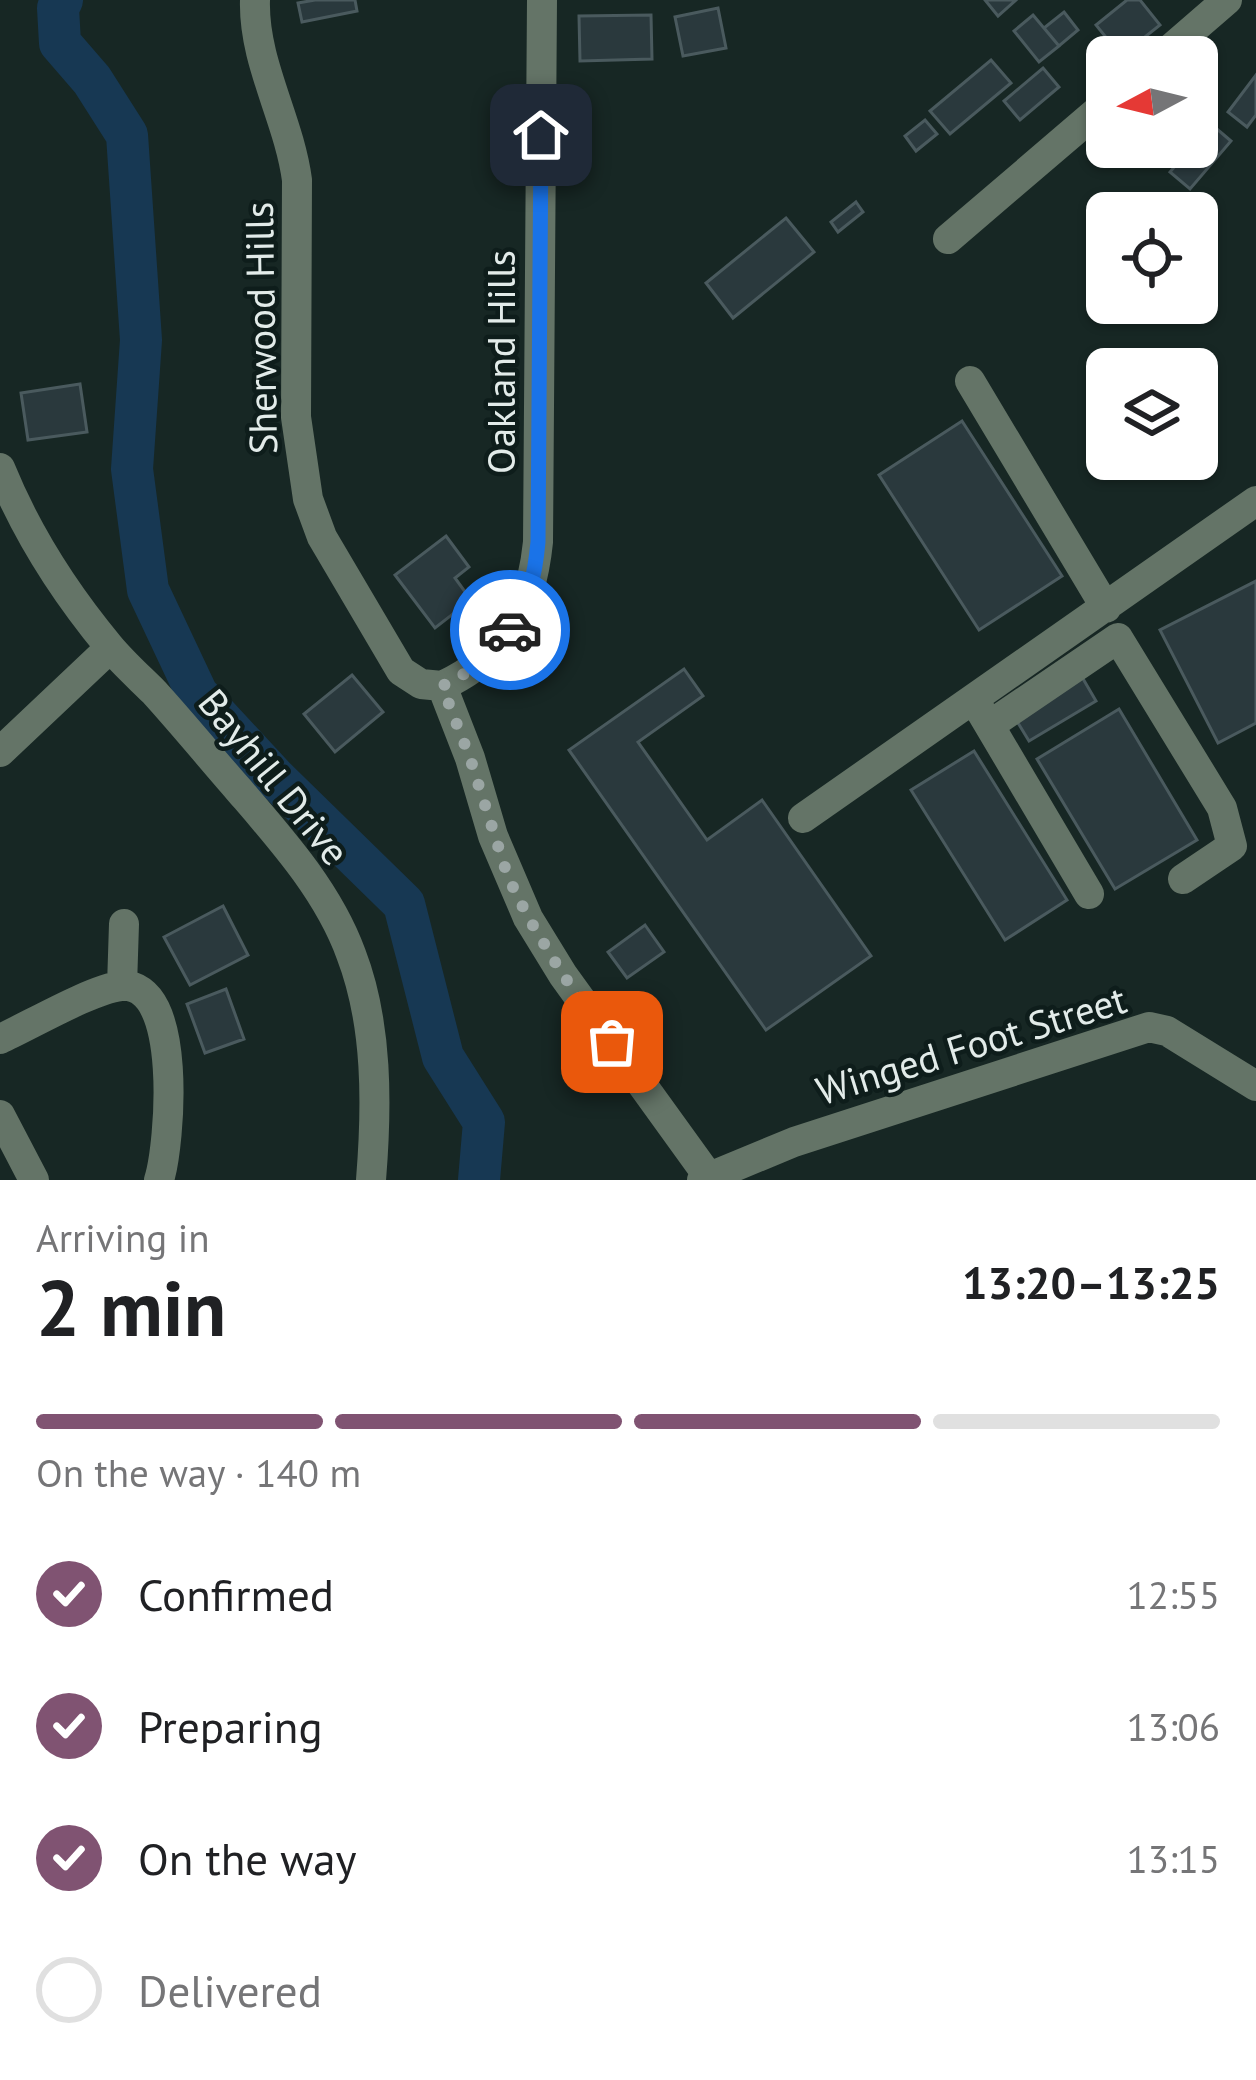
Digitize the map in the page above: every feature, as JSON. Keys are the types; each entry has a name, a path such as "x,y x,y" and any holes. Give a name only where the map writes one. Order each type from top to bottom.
{"street":[{"name":"Sherwood Hills","path":"255,0 254,20 293,153 296,180 296,417 308,499 322,537 401,671 421,684 442,686"},
{"name":"Oakland Hills","path":"442,686 468,673 503,641 524,609 535,576 542,0"},
{"path":"1185,36 1227,0"},
{"path":"948,238 1086,121"},
{"path":"970,381 1106,608"},
{"name":"Bayhill Drive","path":"0,468 44,553 110,648 266,822 332,910 364,998 372,1053 370,1180"},
{"path":"982,712 1106,608 1256,501"},
{"path":"803,818 1118,638 1222,808 1232,846 1183,879"},
{"path":"0,752 110,648"},
{"path":"442,686 493,836 528,917 563,975 707,1179"},
{"path":"982,712 1089,894"},
{"path":"122,986 124,924"},
{"path":"0,1040 94,995 122,986 138,988 152,1002 165,1048 170,1116 159,1180"},
{"name":"Winged Foot Street","path":"707,1179 794,1142 1149,1028 1168,1031 1256,1086"},
{"path":"0,1115 34,1180"}],"building":[{"path":"355,0 357,11 302,22 298,3"},
{"path":"985,0 1016,0 998,16"},
{"path":"1127,0 1140,0 1160,25 1146,36 1105,36 1096,25"},
{"path":"718,8 726,48 683,56 675,17"},
{"path":"1064,12 1078,30 1059,46 1044,28"},
{"path":"651,15 652,59 580,61 579,16"},
{"path":"1033,15 1059,46 1039,62 1014,31"},
{"path":"991,60 1011,83 950,134 930,111"},
{"path":"1043,68 1059,87 1020,120 1004,101"},
{"path":"1256,75 1256,115 1247,127 1228,112"},
{"path":"925,120 937,134 916,151 905,136"},
{"path":"1218,130 1231,141 1218,156"},
{"path":"1173,168 1208,168 1190,189 1170,172"},
{"path":"856,202 863,212 838,232 831,222"},
{"path":"786,218 814,252 733,318 706,283"},
{"path":"80,384 87,432 28,440 21,393"},
{"path":"962,421 1062,576 979,630 879,475"},
{"path":"446,536 469,567 455,578 471,600 435,628 395,575"},
{"path":"1256,581 1256,723 1218,743 1160,630"},
{"path":"684,669 703,696 638,742 707,840 762,800 871,956 766,1030 569,750"},
{"path":"352,675 383,712 335,752 304,714"},
{"path":"1082,677 1096,701 1029,741 1015,718"},
{"path":"1119,709 1197,840 1115,889 1037,759"},
{"path":"974,751 1067,900 1005,940 911,790"},
{"path":"223,906 248,955 190,985 164,937"},
{"path":"645,925 664,952 627,978 608,952"},
{"path":"226,989 244,1039 205,1053 187,1004"}],"waterway":[{"path":"62,0 58,8 60,43 92,80 127,135 141,340 132,469 148,590 197,694 404,904 443,1057 484,1122 479,1180"}],"way so far":[{"path":"510,630 468,673 442,686 508,877 563,975 612,1042"}],"route":[{"path":"510,630 524,609 535,576 538,542 541,135"}]}
